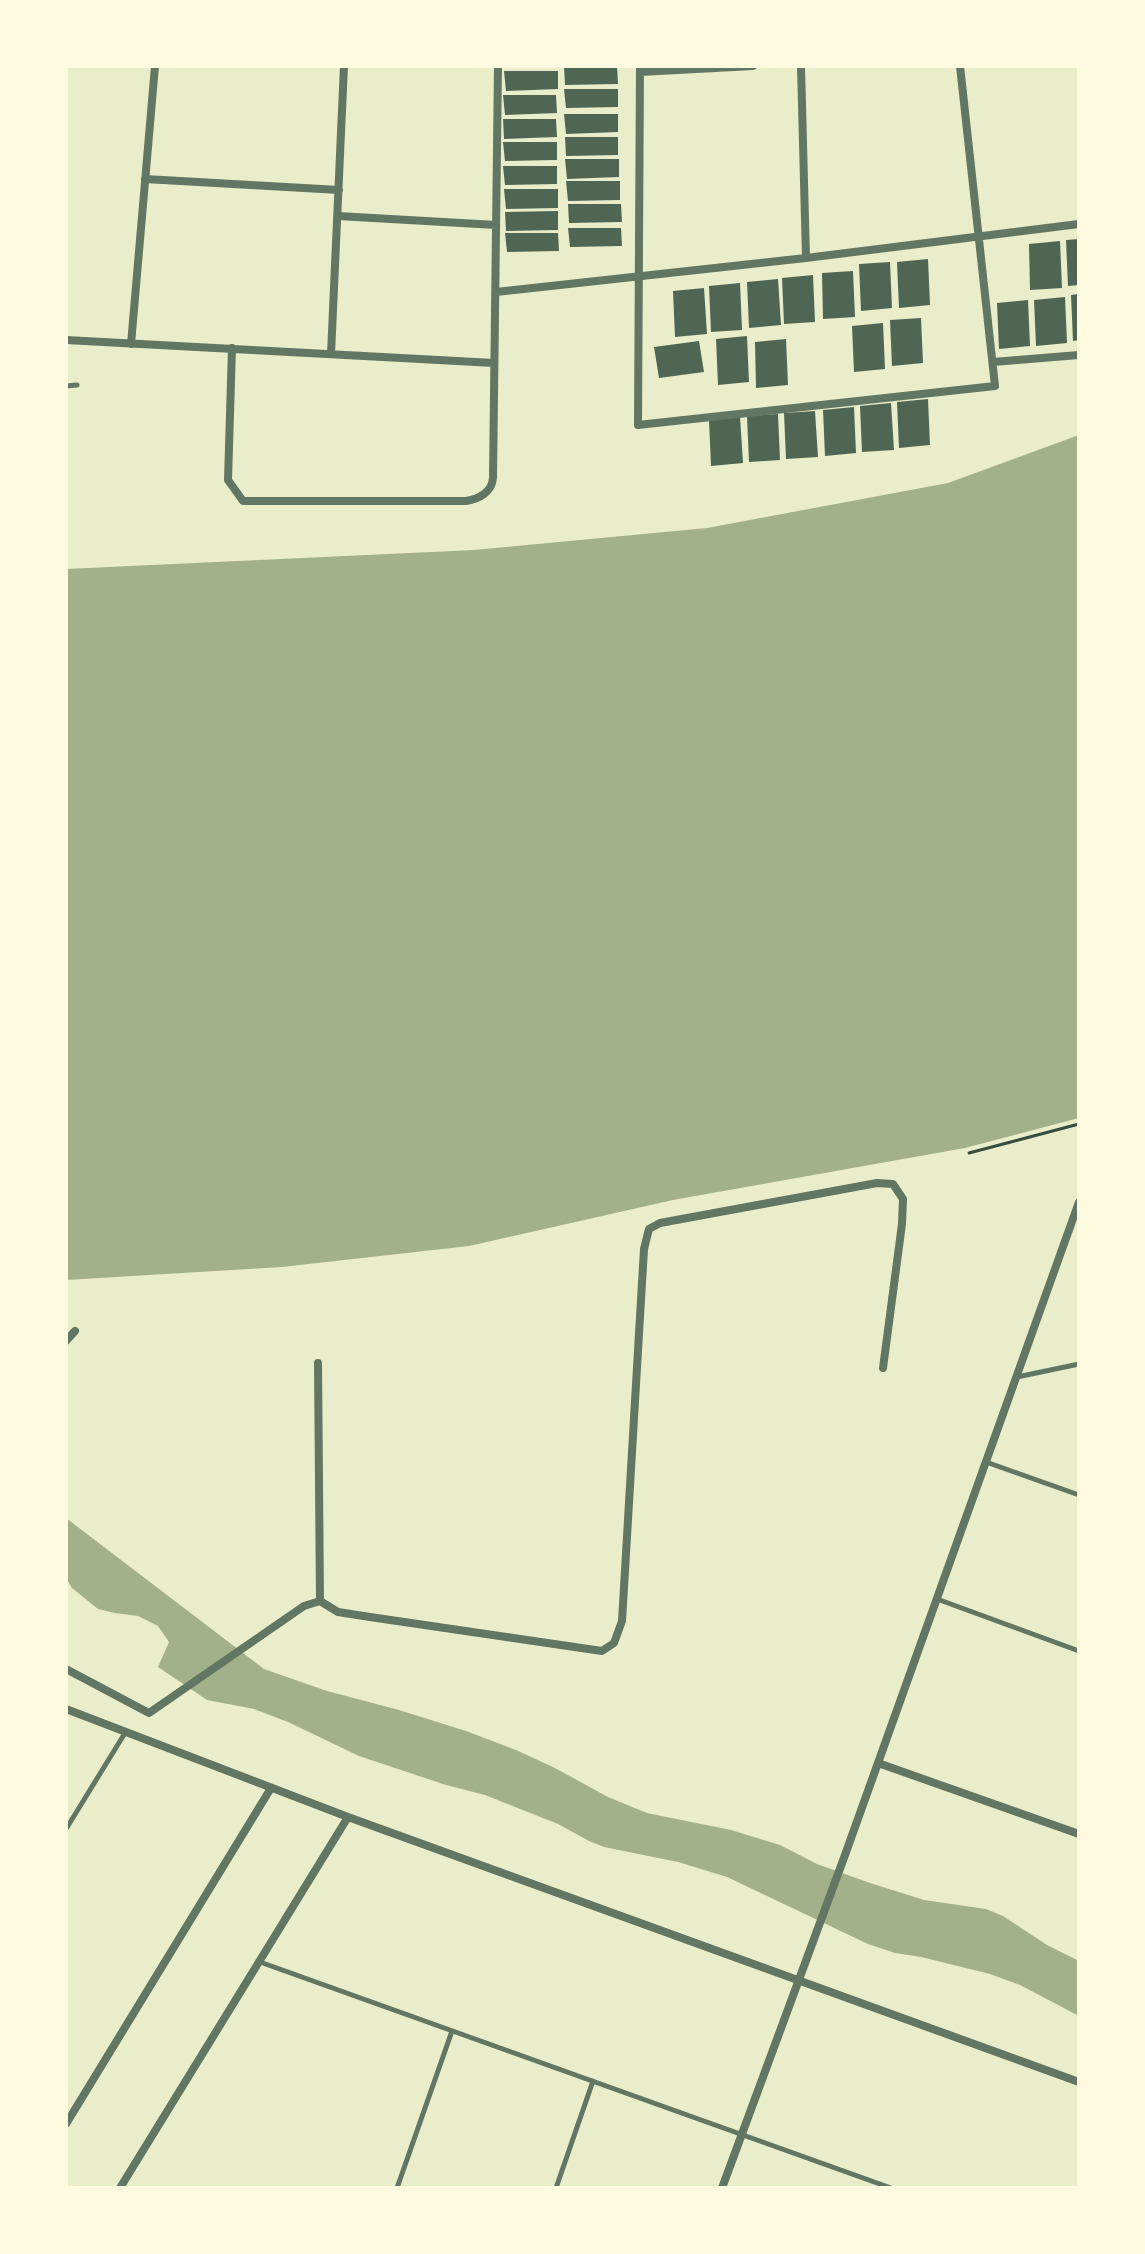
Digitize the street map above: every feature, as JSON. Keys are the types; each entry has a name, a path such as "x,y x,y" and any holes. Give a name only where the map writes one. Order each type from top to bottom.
{"street":[{"path":"131,344 155,66"},
{"path":"331,354 344,66"},
{"path":"232,348 228,480 243,501 466,501 476,499 492,486 498,66"},
{"path":"753,66 640,69 638,425 995,386 960,66"},
{"path":"801,66 806,258"},
{"path":"145,179 339,190"},
{"path":"338,216 496,225"},
{"path":"496,292 1079,224"},
{"path":"66,340 494,363"},
{"path":"993,362 1079,355"},
{"path":"66,1669 149,1713 304,1606 320,1601 338,1612 354,1615 586,1649 602,1651 614,1643 622,1621 644,1249 649,1229 660,1223 877,1183 893,1184 903,1199 903,1211 883,1368"},
{"path":"722,2188 1079,1202"},
{"path":"66,1341 75,1331"},
{"path":"318,1363 320,1601"},
{"path":"66,1709 348,1817 1079,2082"},
{"path":"878,1763 1079,1834"},
{"path":"66,2124 271,1788"},
{"path":"120,2188 348,1817"}],"lane":[{"path":"66,386 77,385"},
{"path":"1016,1377 1079,1364"},
{"path":"986,1462 1079,1495"},
{"path":"937,1599 1079,1651"},
{"path":"66,1829 125,1732"},
{"path":"260,1962 891,2188"},
{"path":"397,2188 452,2031"},
{"path":"556,2188 593,2081"}],"path":[{"path":"969,1153 1079,1124"}],"shaded area":[{"path":"1079,435 1079,1118 965,1148 673,1200 469,1246 282,1267 66,1280 66,569 474,550 707,528 948,483"},
{"path":"66,1518 264,1669 327,1691 466,1731 516,1750 608,1797 647,1813 731,1830 780,1845 817,1864 870,1883 924,1900 986,1909 1003,1916 1047,1945 1079,1961 1079,2016 1020,1985 990,1974 868,1944 727,1877 678,1862 604,1847 558,1824 485,1795 359,1756 254,1709 207,1700 158,1667 169,1642 158,1626 138,1616 98,1609 72,1588 66,1578"}],"building":[{"path":"564,66 617,66 618,84 565,85"},
{"path":"504,71 558,71 558,89 506,91"},
{"path":"564,89 618,89 618,107 566,108"},
{"path":"503,95 556,95 557,113 505,115"},
{"path":"564,114 618,114 618,132 566,134"},
{"path":"503,119 556,119 557,137 504,139"},
{"path":"565,137 618,137 618,155 566,156"},
{"path":"503,142 557,142 557,160 505,161"},
{"path":"565,159 619,159 619,177 567,179"},
{"path":"503,166 557,166 557,184 505,185"},
{"path":"566,181 620,181 620,200 568,201"},
{"path":"504,189 558,189 558,208 506,209"},
{"path":"568,204 621,204 622,222 569,223"},
{"path":"558,211 558,230 506,231 505,212"},
{"path":"568,228 621,228 622,246 570,247"},
{"path":"505,233 558,233 559,251 507,252"},
{"path":"1079,239 1079,285 1068,286 1066,240"},
{"path":"1060,241 1062,288 1030,290 1029,244"},
{"path":"928,259 930,305 899,308 897,262"},
{"path":"890,262 892,308 861,311 859,264"},
{"path":"853,271 855,317 823,319 822,273"},
{"path":"813,275 815,322 784,324 782,278"},
{"path":"778,279 781,325 749,328 747,282"},
{"path":"740,283 742,330 711,332 709,286"},
{"path":"704,288 707,334 675,337 673,291"},
{"path":"1079,294 1079,340 1073,341 1071,295"},
{"path":"1065,297 1067,343 1036,346 1034,300"},
{"path":"1028,300 1030,346 999,349 997,303"},
{"path":"921,318 923,363 892,366 890,320"},
{"path":"883,323 885,369 854,372 852,326"},
{"path":"747,336 749,382 718,385 716,339"},
{"path":"786,339 788,385 756,388 755,342"},
{"path":"699,341 704,372 659,378 654,347"},
{"path":"928,399 930,445 899,448 897,402"},
{"path":"891,403 894,450 862,452 860,406"},
{"path":"854,407 856,453 825,456 823,410"},
{"path":"815,411 818,457 786,459 784,413"},
{"path":"778,414 780,460 749,462 747,416"},
{"path":"740,417 743,463 711,466 709,420"}]}
